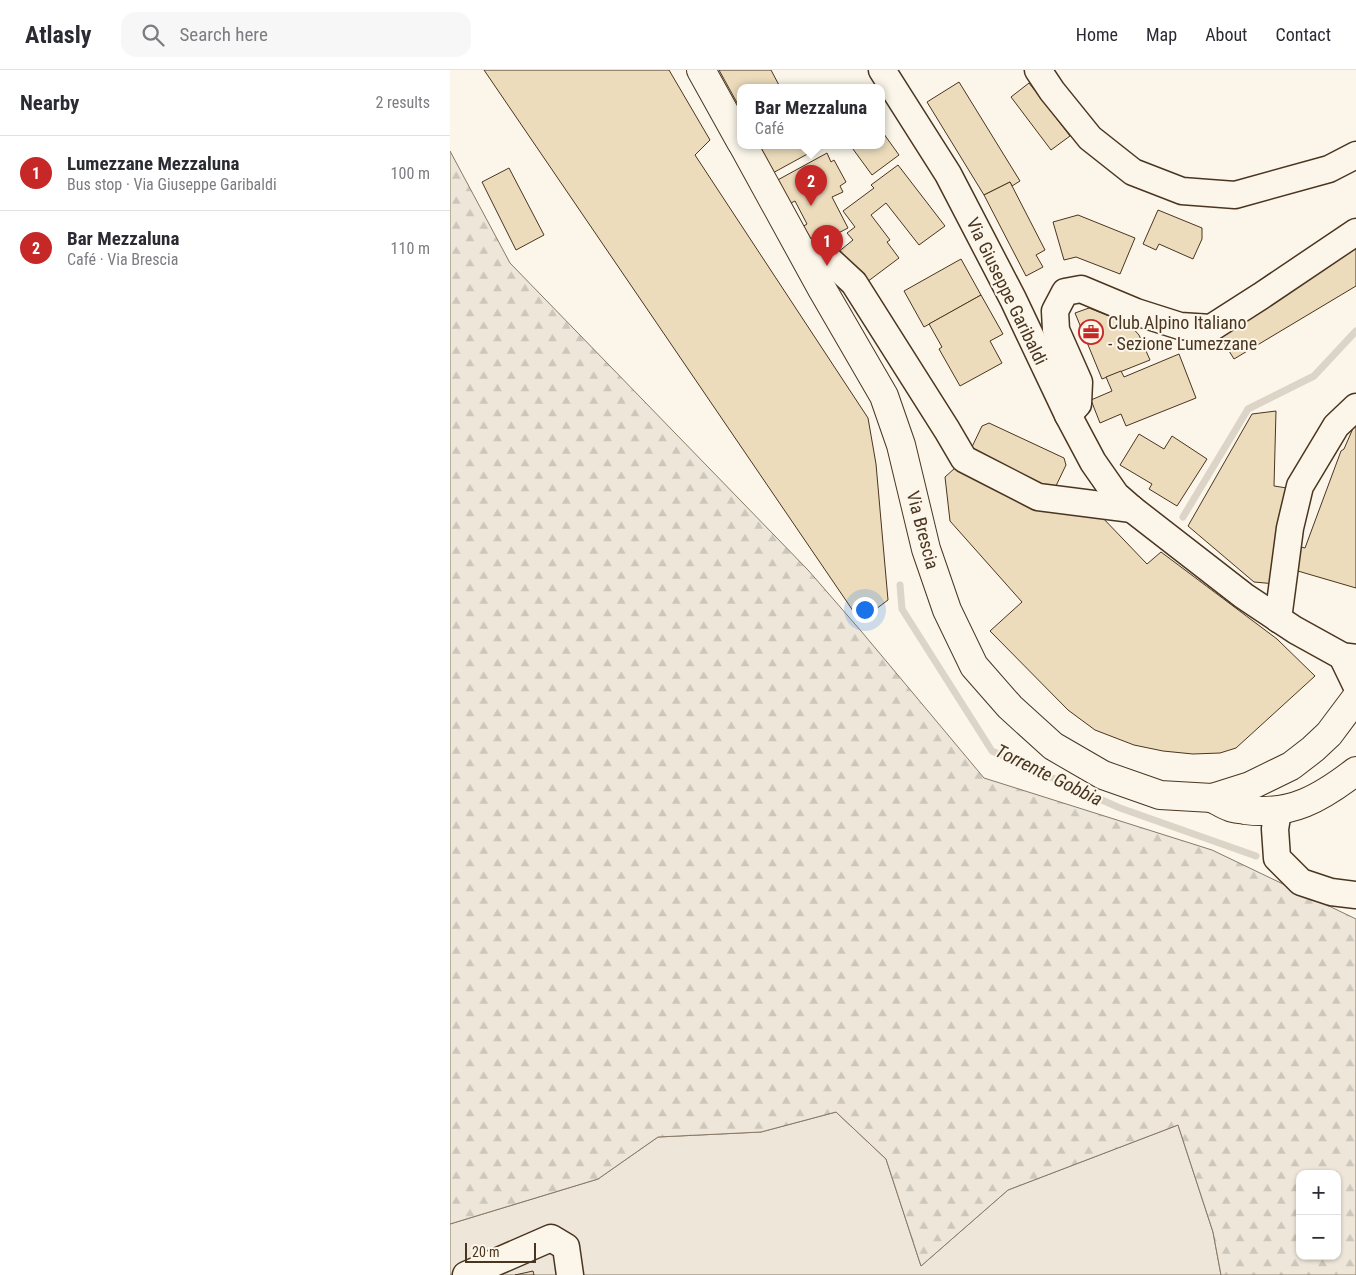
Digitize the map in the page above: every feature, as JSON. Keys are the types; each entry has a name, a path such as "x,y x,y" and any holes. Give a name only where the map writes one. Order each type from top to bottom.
{"main road":[{"name":"Via Brescia","path":"701,70 737,134"},
{"name":"Via Brescia","path":"745,149 822,289 884,396 901,445 929,558 947,610 974,666 1010,707 1054,746 1103,775 1160,795 1212,798 1250,786 1291,766 1329,734 1356,698"},
{"name":"Via Brescia","path":"1278,811 1285,791 1296,774 1306,766 1313,749"},
{"name":"Via Brescia","path":"1212,798 1230,807 1260,812 1295,808 1309,802 1342,782 1356,771"}],"street":[{"name":"Via Giuseppe Garibaldi","path":"882,70 948,174 1013,299 1068,416 1093,462 1116,494 1132,509 1244,596 1296,630 1349,657 1356,685"},
{"path":"1038,70 1052,91 1090,138 1133,172 1182,191 1235,195 1329,169 1356,155"},
{"path":"1068,416 1078,404 1080,382 1056,330 1055,311 1065,292 1082,289 1136,312 1180,326 1211,328 1356,232"},
{"path":"801,250 826,256 854,283 964,459 1038,497 1132,509"},
{"path":"1278,619 1290,528 1300,486 1336,426 1356,407"},
{"path":"1278,811 1275,829 1277,858 1301,882 1331,892 1356,895"},
{"path":"466,1275 551,1238 566,1247 570,1275"}],"green space":[{"path":"450,151 510,263 808,570 984,778 1212,850 1356,919 1356,1275 1221,1275 1213,1232 1178,1125 1008,1190 921,1266 886,1159 836,1112 761,1132 658,1137 598,1179 450,1224"},
{"path":"836,1112 886,1159 921,1266 1008,1190 1178,1125 1213,1232 1221,1275 450,1275 450,1224 598,1179 658,1137 761,1132"}],"building":[{"path":"484,70 669,70 710,140 695,155 868,418 876,464 888,600 860,621"},
{"path":"719,70 771,70 778,84 737,84 737,103"},
{"path":"959,82 1020,181 1012,186 1010,182 984,195 927,102"},
{"path":"1029,83 1070,136 1051,150 1011,97"},
{"path":"885,136 899,155 872,175 853,149 885,149"},
{"path":"762,149 817,149 771,174 758,150"},
{"path":"827,153 831,162 834,160 846,182 840,186 843,192 832,197 848,228 813,246 802,227 807,224 795,201 787,205 774,182"},
{"path":"898,165 945,226 919,245 886,203 871,215 890,240 887,242 899,258 863,285 837,253 853,240 847,233 855,227 843,211 874,188 871,185"},
{"path":"509,168 544,235 516,250 482,182"},
{"path":"1010,182 1045,250 1036,255 1043,267 1026,276 984,195"},
{"path":"1158,210 1202,228 1202,239 1193,259 1159,244 1156,250 1143,244"},
{"path":"1078,215 1135,238 1120,274 1076,257 1064,260 1053,222"},
{"path":"1356,245 1356,286 1234,359 1219,335"},
{"path":"961,259 981,295 924,327 904,291"},
{"path":"981,295 1003,334 990,341 1002,363 960,386 939,349 942,347 929,324"},
{"path":"1089,308 1129,324 1139,335 1150,360 1102,379 1075,313"},
{"path":"1179,354 1196,398 1126,426 1121,414 1100,423 1091,400 1112,391 1106,377 1121,371 1124,377"},
{"path":"1276,411 1274,486 1287,488 1276,584 1254,582 1188,526 1252,414"},
{"path":"989,423 1064,458 1066,465 1054,490 970,451 982,426"},
{"path":"1354,426 1356,427 1356,588 1291,569 1297,546 1305,548 1341,451 1344,449"},
{"path":"1139,434 1164,449 1172,436 1207,459 1177,506 1149,489 1152,484 1120,465"},
{"path":"955,468 1036,506 1100,515 1147,564 1161,552 1277,639 1315,676 1236,748 1220,753 1193,754 1163,751 1134,745 1095,730 1068,710 990,631 1022,602 950,521 945,477"},
{"path":"533,1271 534,1275 515,1275"}],"waterway":[{"path":"1183,517 1248,409 1314,376 1356,331"},
{"name":"Torrente Gobbia","path":"900,585 902,609 992,751 1120,808 1256,856"}],"place":[{"name":"Bar Mezzaluna","path":"811,206"},
{"name":"Lumezzane Mezzaluna","path":"827,266"},
{"name":"Club Alpino Italiano - Sezione Lumezzane","path":"1091,332"}]}
